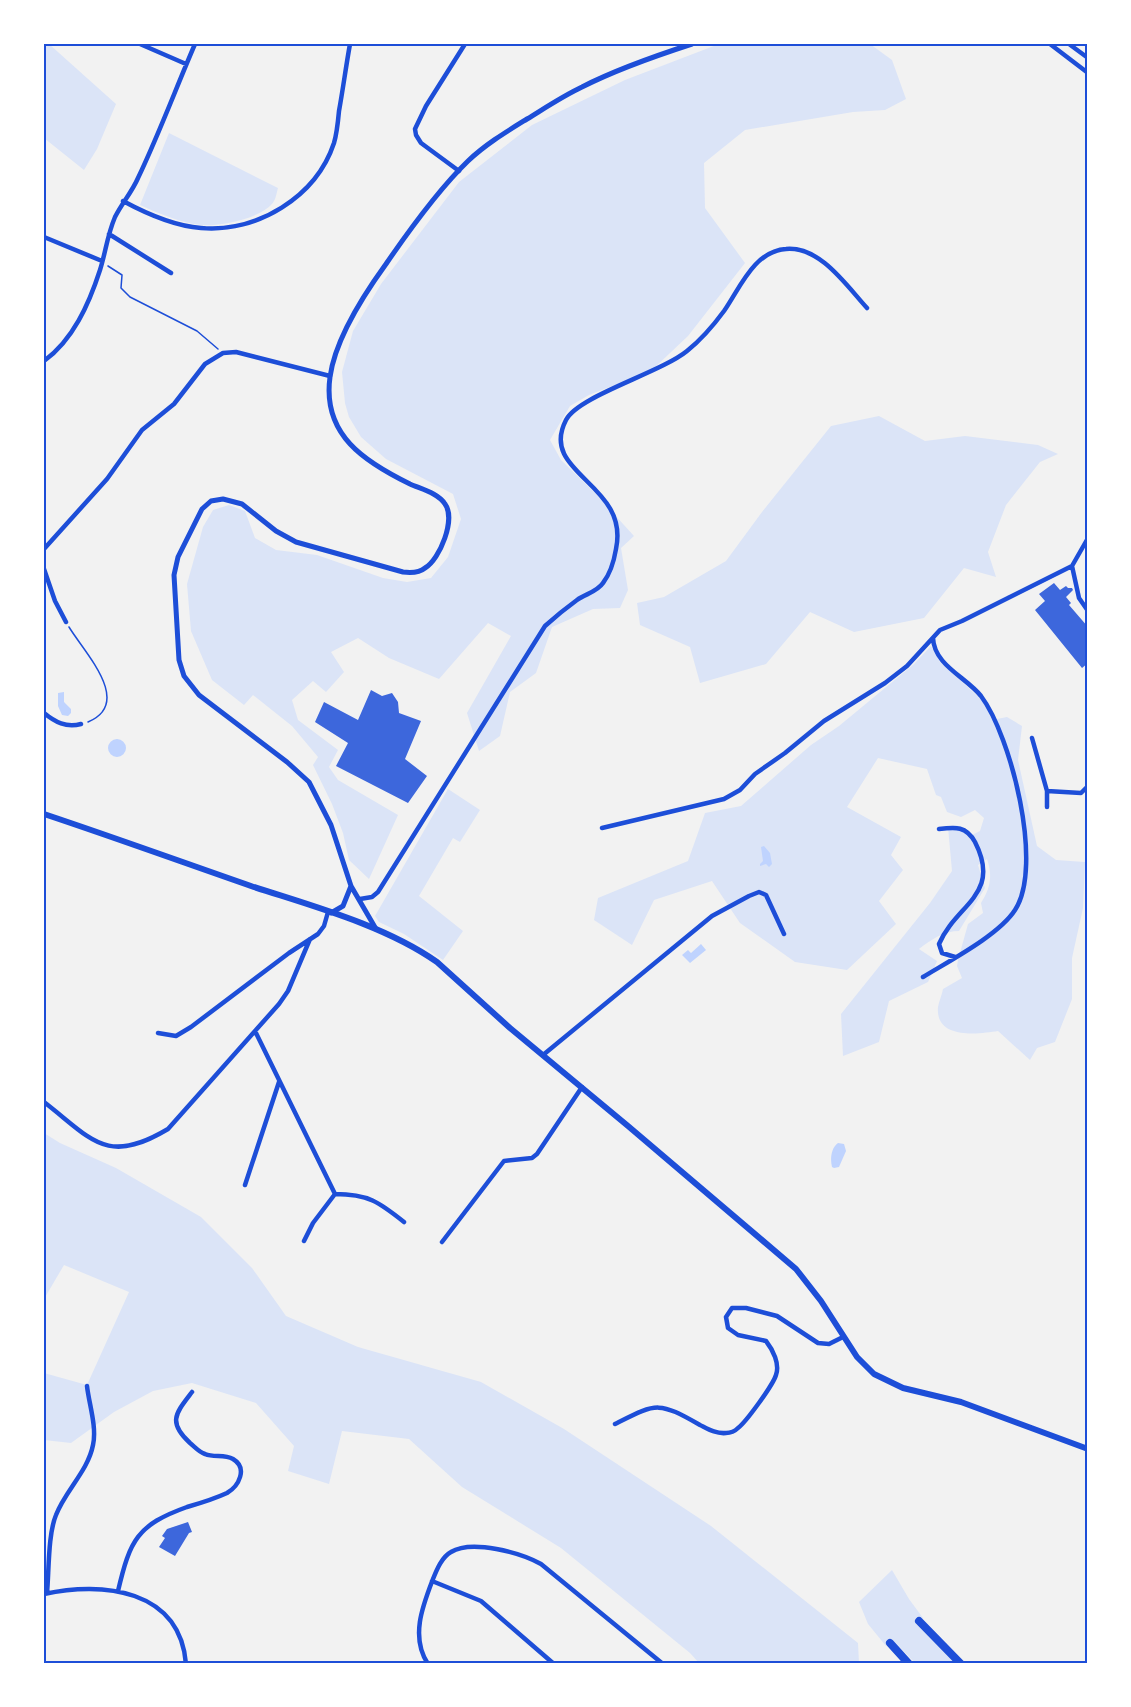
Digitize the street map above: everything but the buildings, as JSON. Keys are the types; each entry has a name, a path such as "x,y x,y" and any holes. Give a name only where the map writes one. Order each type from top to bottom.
{"highway":[{"path":"919,1621 961,1664"},
{"path":"890,1642 909,1664"}],"main road":[{"path":"44,814 330,912 416,949 437,962 510,1028 801,1274 843,1337 868,1369 893,1384 969,1405 1088,1449"}],"street":[{"path":"140,44 186,64"},
{"path":"44,361 60,348 74,329 91,292 109,234 123,201 139,176 195,44"},
{"path":"123,201 165,220 188,226 212,228 230,227 258,220 302,194 320,170 334,143 350,44"},
{"path":"459,171 422,143 415,129 422,112 465,44"},
{"path":"377,931 351,886 331,825 309,782 287,762 211,706 188,683 179,660 173,585 177,557 197,517 207,504 223,499 242,504 276,531 296,542 403,572 419,572 432,563 448,526 450,515 446,505 438,497 378,468 354,450 334,417 330,399 330,376 345,334 373,281 423,214 459,171 494,139 582,86 613,72 692,44"},
{"path":"1050,44 1088,73"},
{"path":"1069,44 1088,58"},
{"path":"109,234 171,273"},
{"path":"44,237 102,261"},
{"path":"360,899 372,897 378,892 545,626 579,599 601,586 610,570 618,540 616,518 603,497 568,463 564,454 563,431 570,414 583,403 661,368 687,351 712,327 757,263 774,251 797,249 814,255 867,308"},
{"path":"44,549 111,474 142,430 178,400 205,364 223,353 240,352 330,376"},
{"path":"602,828 723,799 740,790 754,774 785,753 824,721 885,683 906,666 940,630 1072,566 1088,538"},
{"path":"1072,566 1079,598 1088,611"},
{"path":"44,569 66,622"},
{"path":"923,977 1004,924 1016,910 1024,887 1025,849 1017,785 1003,738 984,701 973,687 942,661 935,649 933,638"},
{"path":"44,712 62,725 81,724"},
{"path":"1032,738 1047,792 1047,807"},
{"path":"1047,792 1081,793 1088,786"},
{"path":"939,829 956,827 967,831 973,838 984,862 983,878 978,892 947,928 939,944 942,953 955,957"},
{"path":"158,1033 172,1036 182,1034 310,939 323,929 330,912 343,906 351,886"},
{"path":"543,1055 712,916 749,896 759,892 766,895 784,934"},
{"path":"44,1102 86,1136 102,1145 117,1148 155,1137 168,1129 279,1004 288,991 310,939"},
{"path":"255,1031 335,1194"},
{"path":"245,1185 279,1082"},
{"path":"442,1242 501,1164 507,1160 532,1158 537,1154 582,1088"},
{"path":"335,1194 350,1194 374,1199 404,1221"},
{"path":"304,1241 313,1222 335,1194"},
{"path":"615,1424 657,1406 668,1408 717,1432 728,1433 740,1427 775,1378 777,1367 772,1350 766,1341 738,1335 728,1328 725,1323 726,1317 732,1308 746,1308 777,1316 818,1343 829,1344 843,1337"},
{"path":"87,1386 93,1445 89,1457 60,1505 54,1521 45,1593 83,1587 118,1591 144,1600 167,1617 181,1638 186,1664"},
{"path":"118,1591 128,1554 145,1528 163,1516 227,1493 234,1489 240,1480 240,1470 233,1460 202,1453 178,1430 176,1415 192,1392"},
{"path":"428,1664 421,1650 420,1625 424,1601 443,1559 454,1550 469,1548 498,1549 522,1555 541,1564 663,1664"},
{"path":"432,1581 481,1601 554,1664"}],"path":[{"path":"102,261 122,275 121,288 130,297 197,331 223,353"},
{"path":"66,622 97,669 108,692 103,711 93,720 81,724"}],"shaded area":[{"path":"44,44 49,44 116,104 97,149 84,170 44,138"},
{"path":"719,44 870,44 892,60 906,99 885,110 853,112 745,130 704,163 705,208 745,263 688,336 651,371 589,395 570,406 550,440 561,460 634,536 621,548 628,590 620,608 593,609 552,627 536,673 510,692 500,736 479,751 467,713 511,636 488,623 439,679 389,658 358,638 331,652 344,672 326,692 313,681 292,700 298,720 338,750 329,767 338,780 398,815 369,879 349,860 343,833 313,765 318,757 292,726 253,695 244,705 212,680 191,631 187,584 203,527 213,510 229,505 245,511 255,538 276,550 317,555 383,578 407,582 431,578 448,557 461,519 453,494 386,459 361,437 349,417 345,403 342,372 353,331 381,284 459,182 532,125 625,80"},
{"path":"169,133 278,188 274,201 269,207 252,217 230,223 209,225 178,220 140,205"},
{"path":"879,416 925,441 965,436 1038,445 1058,454 1040,462 1006,505 988,552 996,577 964,568 924,618 854,632 810,612 766,664 700,683 690,647 640,625 637,603 664,597 726,561 831,426"},
{"path":"931,646 940,662 983,701 992,720 1007,717 1022,726 1018,760 1037,846 1056,860 1085,862 1083,908 1072,958 1072,999 1055,1042 1037,1048 1030,1060 998,1031 960,1032 943,1025 939,1018 938,1007 943,989 962,978 957,966 968,924 983,913 981,903 987,893 990,877 987,859 978,865 985,888 959,931 938,936 919,949 937,961 928,982 889,1001 879,1042 843,1056 841,1014 930,903 952,871 948,827 961,826 972,835 980,831 984,818 975,810 961,817 947,812 941,797 936,795 927,769 878,758 847,807 901,837 891,855 903,870 879,901 896,924 847,970 795,962 740,923 712,881 654,900 632,945 594,920 598,898 688,861 705,813 741,806 811,745 839,726 914,664"},
{"path":"448,789 480,810 460,842 453,838 419,896 463,931 443,960 404,934 379,922 375,916"},
{"path":"44,1133 60,1143 116,1168 201,1217 252,1268 286,1316 358,1347 481,1382 564,1429 711,1526 858,1643 859,1663 699,1663 690,1653 561,1548 462,1487 409,1439 342,1431 329,1484 288,1471 294,1446 256,1403 192,1383 153,1391 114,1412 71,1443 44,1440 44,1373 87,1385 129,1292 64,1265 44,1299"},
{"path":"892,1570 923,1618 916,1624 956,1663 915,1663 893,1640 886,1646 868,1624 859,1602"}],"water":[{"path":"64,692 64,702 71,709 68,716 62,715 58,706 58,693"},
{"path":"117,739 123,742 126,748 123,754 117,757 111,754 108,748 111,742"},
{"path":"764,846 770,853 772,864 769,867 766,864 760,866 763,861 761,847"},
{"path":"701,944 706,950 690,963 682,955 688,950 691,953"},
{"path":"838,1143 844,1144 846,1151 839,1167 834,1168 831,1164 832,1154"}]}
